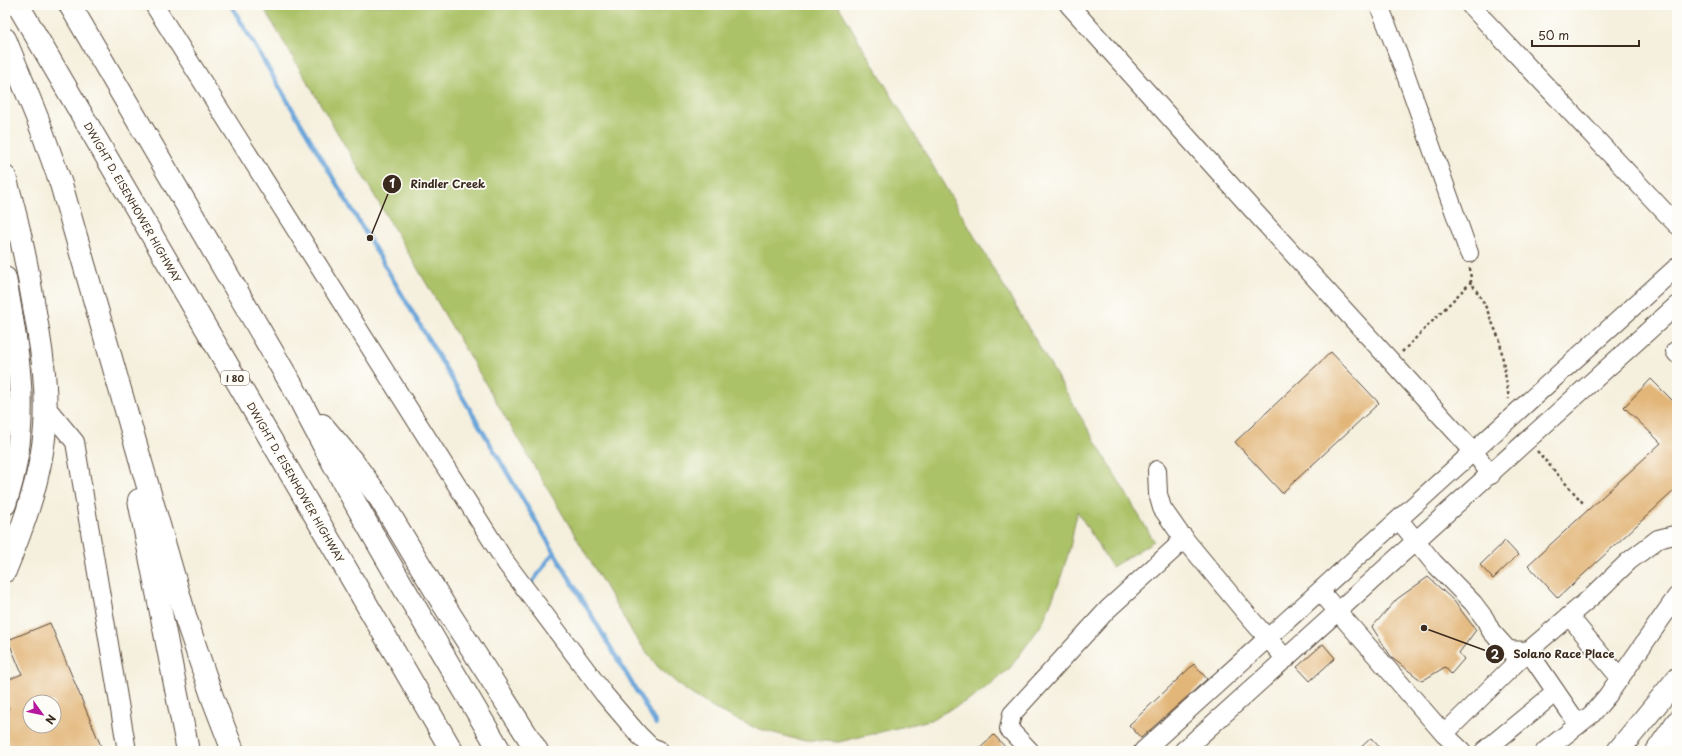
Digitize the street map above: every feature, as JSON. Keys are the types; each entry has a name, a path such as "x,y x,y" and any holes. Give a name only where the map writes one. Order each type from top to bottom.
{"main road":[{"name":"DWIGHT D. EISENHOWER HIGHWAY","path":"18,5 452,751"},
{"path":"70,5 297,394 325,450 353,500 500,751"},
{"path":"5,39 38,120 61,184 186,619 213,699 233,751"},
{"path":"5,176 12,230 38,329 45,382 46,407 43,451 37,477 22,527 5,571"},
{"path":"5,278 19,360 13,408 19,447 5,504"},
{"path":"115,372 188,751"},
{"path":"297,394 353,462 381,500 448,612 537,751"},
{"path":"1618,751 1677,679"},
{"path":"1657,751 1677,722"}],"street":[{"path":"154,5 506,563 604,694 638,734 650,746 660,751"},
{"path":"1069,5 1252,209 1474,452 1491,475"},
{"path":"1379,5 1403,67 1469,253"},
{"path":"1470,5 1677,225"},
{"path":"1143,751 1677,268"},
{"path":"1183,751 1491,475 1677,305"},
{"path":"46,407 75,442 127,751"},
{"path":"1157,470 1158,494 1162,508 1184,537 1286,659"},
{"path":"1399,520 1433,562 1472,603 1485,619 1491,631 1508,650 1528,651"},
{"path":"1444,734 1528,651 1596,593 1629,561 1658,539 1674,535 1677,537"},
{"path":"1030,751 1008,729 1012,714 1108,609 1174,549 1184,537"},
{"path":"1320,591 1444,734 1462,751"},
{"path":"1545,751 1592,714 1620,678 1677,596"},
{"path":"1569,616 1620,678"},
{"path":"1528,651 1578,724"},
{"path":"1484,751 1556,692"}],"path":[{"path":"1392,362 1471,282 1484,303 1500,341 1512,418"},
{"path":"1528,441 1583,503"}],"green space":[{"path":"262,5 838,5 1154,541 1112,567 1077,511 1070,548 1059,583 1042,624 1010,668 974,697 930,720 839,742 795,739 753,727 713,708 684,689 658,667 635,637"}],"building":[{"path":"1331,352 1379,403 1282,493 1235,442"},
{"path":"1651,379 1677,405 1677,488 1558,598 1528,565 1661,443 1624,407"},
{"path":"1505,541 1518,555 1493,579 1480,565"},
{"path":"1428,577 1454,601 1476,630 1459,653 1464,659 1451,674 1445,667 1422,681 1392,658 1372,627 1397,599"},
{"path":"50,623 103,751 5,751 5,711 9,709 5,700 5,681 22,674 8,640"},
{"path":"1323,644 1335,658 1310,681 1297,667"},
{"path":"1194,664 1207,679 1141,738 1129,725"},
{"path":"994,735 1009,751 977,751"},
{"path":"1371,738 1383,751 1357,751"}],"waterway":[{"path":"231,5 554,552 531,584"},
{"path":"554,552 656,724"}],"place":[{"name":"Rindler Creek","path":"370,238"},
{"name":"Solano Race Place","path":"1424,628"}]}
